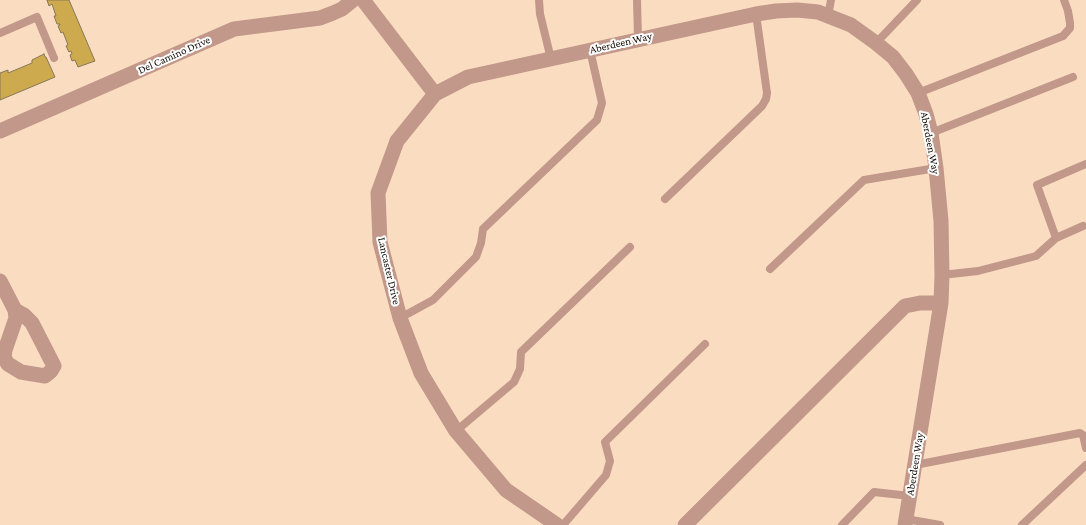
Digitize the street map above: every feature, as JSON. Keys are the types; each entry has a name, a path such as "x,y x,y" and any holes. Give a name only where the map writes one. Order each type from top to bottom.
{"street":[{"name":"Del Camino Drive","path":"0,131 234,29 320,18 342,9 353,0"},
{"path":"363,0 435,94"},
{"name":"Aberdeen Way","path":"435,94 468,77 756,14 776,8 818,12 851,25 876,43 893,58 906,74 918,93 926,114 936,168 941,221 942,275 940,303 906,522"},
{"name":"Lancaster Drive","path":"435,94 397,140 378,193 380,242 400,318 421,373 456,431 506,490 557,525"},
{"path":"0,281 15,310"},
{"path":"685,525 905,306 940,303"}],"lane":[{"path":"540,0 540,14 551,59"},
{"path":"637,0 638,39"},
{"path":"828,16 831,0"},
{"path":"876,43 917,0"},
{"path":"918,93 1063,36 1070,28 1068,10 1064,0"},
{"path":"665,199 762,106 766,99 767,93 756,14"},
{"path":"0,33 37,17 54,58"},
{"path":"400,318 433,300 476,257 481,243 483,230 597,120 602,103 590,50"},
{"path":"930,132 1073,77"},
{"path":"1056,238 1037,185 1086,164"},
{"path":"770,269 864,180 936,168"},
{"path":"942,275 978,271 1036,256 1056,238 1084,226"},
{"path":"456,431 514,382 520,369 521,352 630,247"},
{"path":"563,525 606,475 610,461 605,442 705,344"},
{"path":"915,465 1080,433 1083,434 1086,448"},
{"path":"1022,525 1086,465"},
{"path":"842,525 874,492 910,496"},
{"path":"906,522 940,525"}],"building":[{"path":"47,0 69,0 95,61 78,67 75,60 72,61 70,55 72,54 71,51 69,52 66,46 68,45 63,32 61,33 58,26 60,24 57,24 52,4 49,6"},
{"path":"44,54 55,77 0,100 0,73 8,70 8,73 32,63 32,60"}]}
